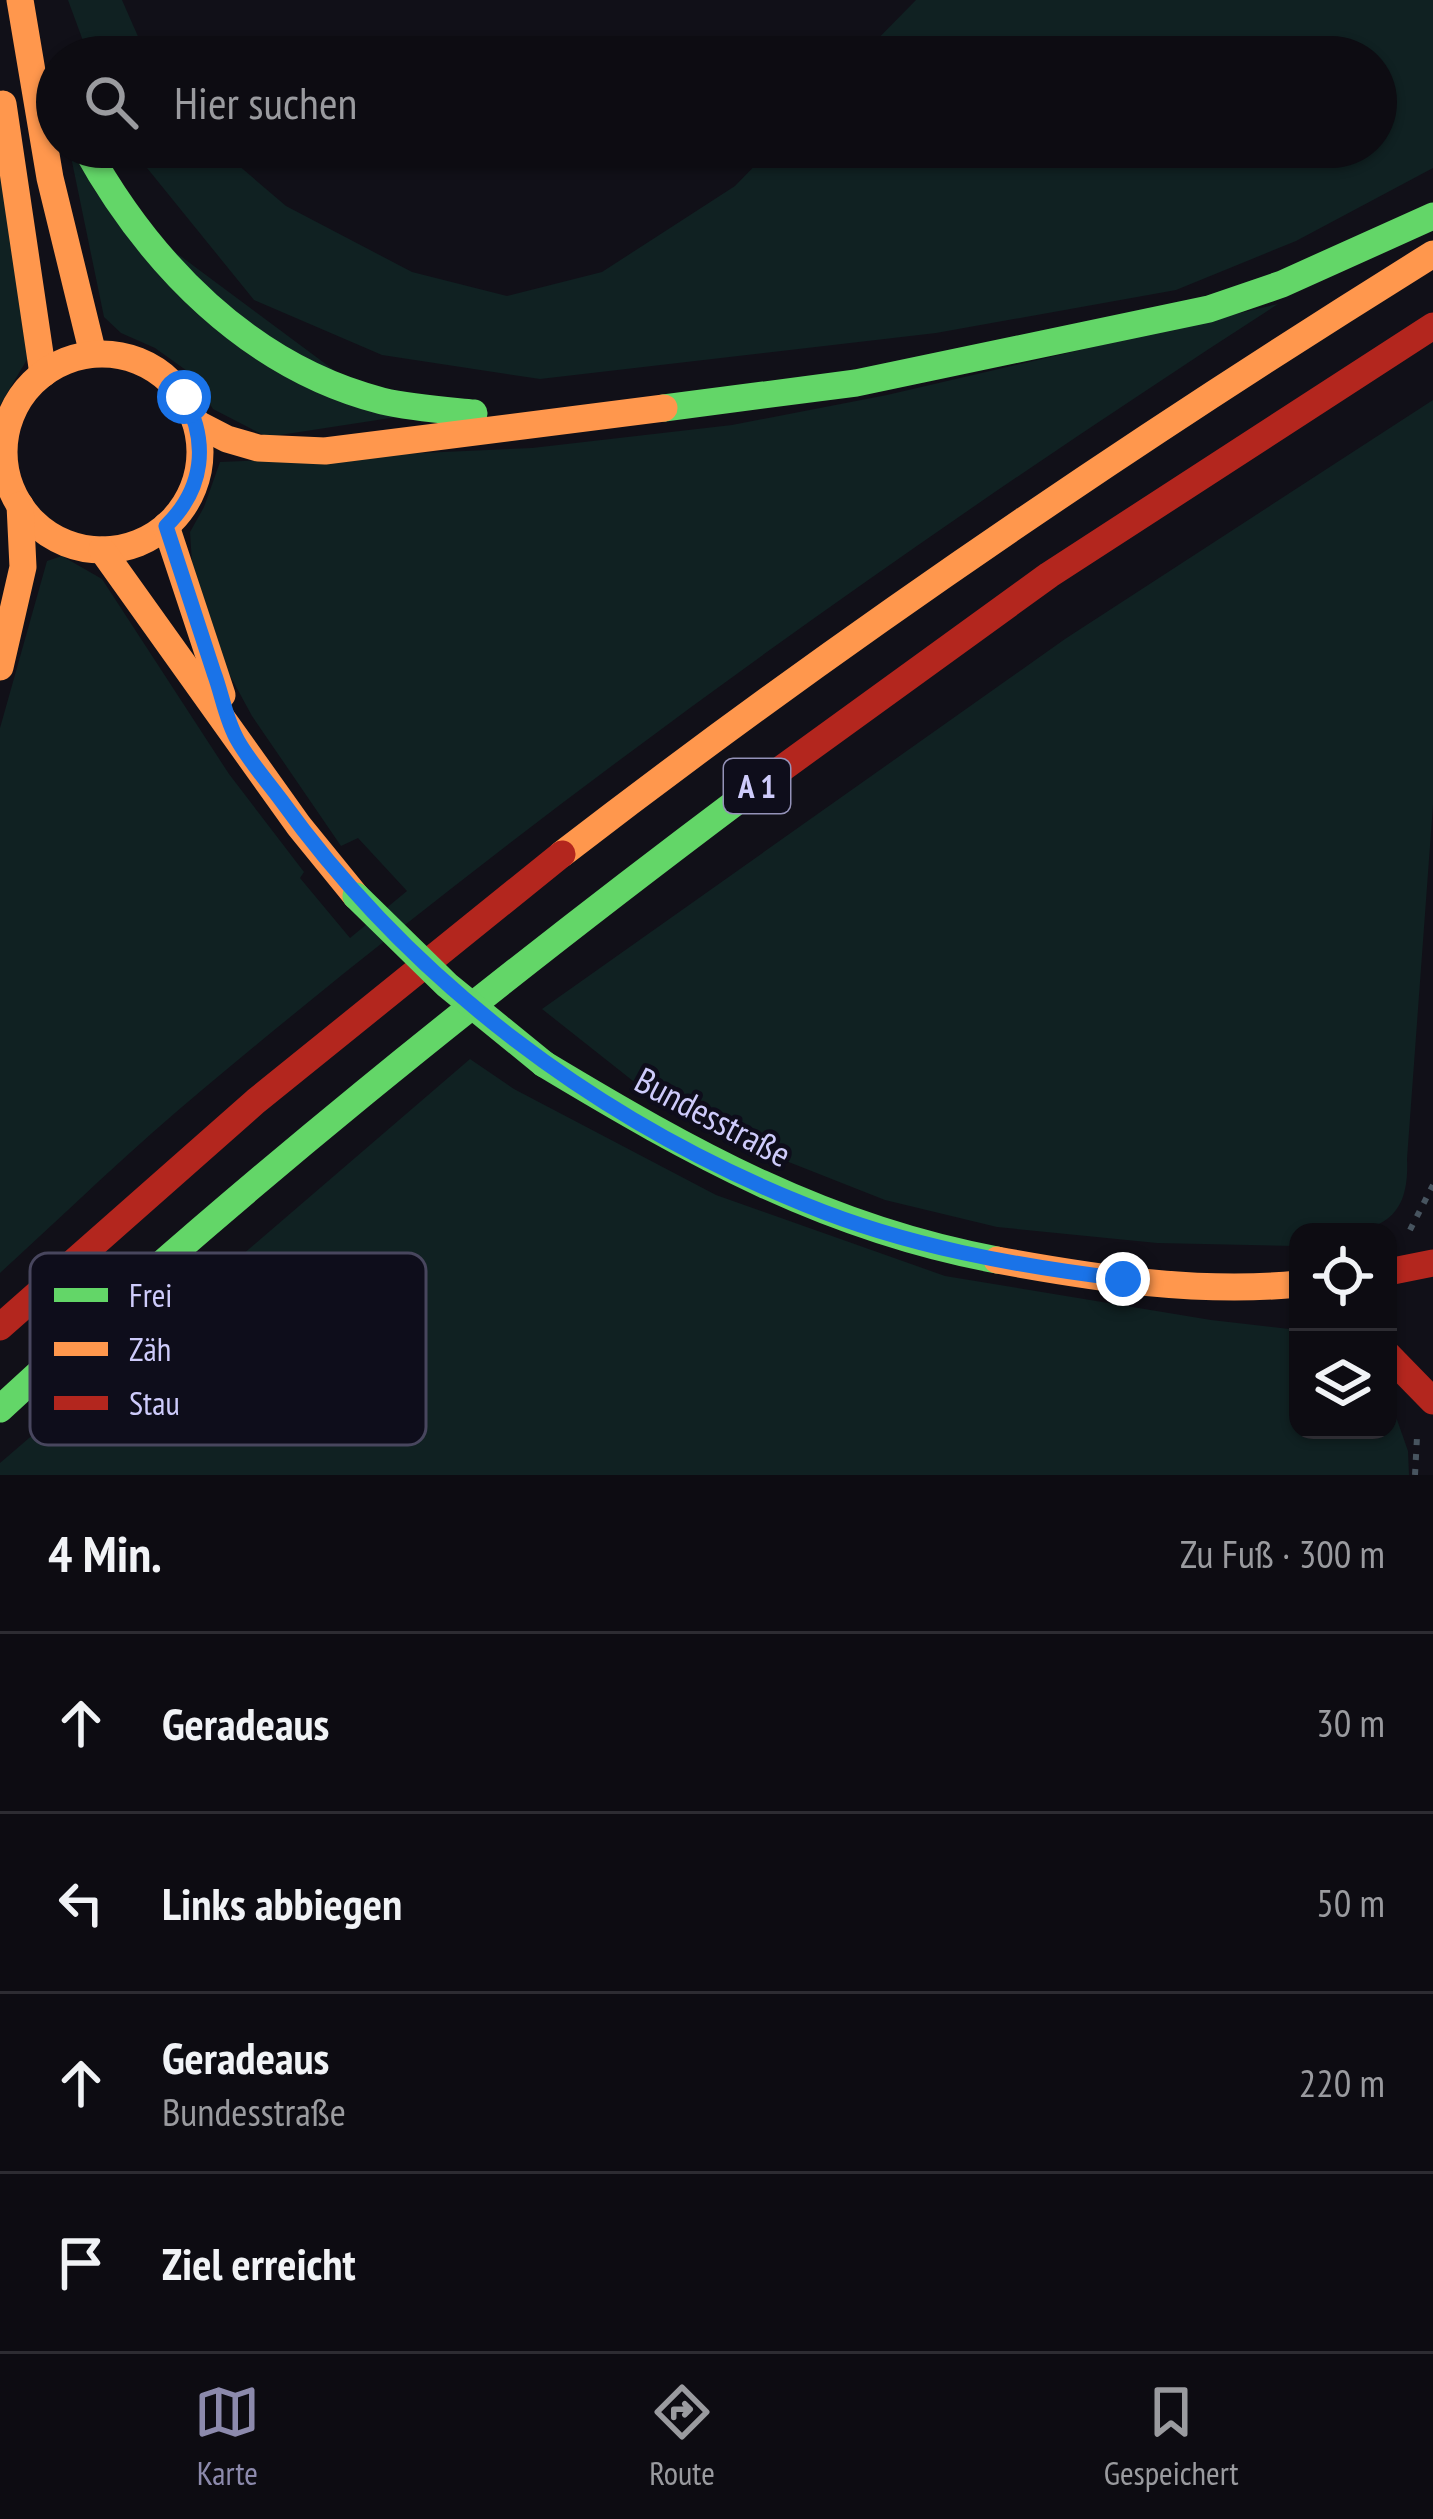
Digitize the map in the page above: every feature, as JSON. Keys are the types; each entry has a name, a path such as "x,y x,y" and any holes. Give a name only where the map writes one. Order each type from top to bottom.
{"main road":[{"path":"20,0 36,107"},
{"path":"36,0 45,36"},
{"path":"0,86 37,308 43,374"},
{"path":"48,168 75,296 93,354"},
{"path":"96,168 170,273 238,330 371,398 485,414 642,412"},
{"path":"196,423 243,447 284,452 856,383 1209,309 1366,250 1433,216"},
{"name":"A 1","path":"86,1253 410,971 752,711 1074,483 1433,254"},
{"name":"A 1","path":"175,1253 601,903 831,730 1049,575 1433,326"},
{"path":"0,667 24,562 20,505 6,468 5,442 17,404 43,374 93,354 123,356 163,375 184,397 196,423 197,479 185,505 166,526 136,544 102,550 60,541 20,505"},
{"path":"166,526 236,738"},
{"name":"Bundesstraße","path":"102,550 356,896 446,985 544,1064 725,1169 828,1213 1036,1268 1255,1289 1289,1285"},
{"path":"1397,1270 1433,1263"},
{"path":"1255,1289 1289,1305"},
{"name":"A 1","path":"0,1328 30,1302"},
{"path":"1397,1364 1433,1401"},
{"name":"A 1","path":"0,1409 30,1381"}],"shaded area":[{"path":"68,0 122,0 138,36 81,36"},
{"path":"916,0 1433,0 1433,168 1296,241 1176,290 936,333 540,379 382,355 254,300 147,168 242,168 286,206 412,272 507,296 602,272 735,186 753,168 1397,168 1397,36 881,36"},
{"path":"0,131 35,346 0,405"},
{"path":"73,168 82,168 97,194 397,417 267,437 213,409 190,373 155,348 121,333 104,317"},
{"path":"1278,304 863,583 594,780 202,1090 0,1273 0,728 47,561 62,556 102,579 229,774 304,872 300,878 350,938 407,891 358,838 341,846 252,716 195,611 190,532 220,462 532,448 732,425 887,395"},
{"path":"1433,400 1433,805 1406,1185 1400,1204 1380,1223 1289,1223 1289,1246 1157,1243 997,1227 885,1200 781,1159 652,1096 542,1009 1065,639"},
{"path":"470,1059 514,1089 716,1195 945,1276 1289,1329 1289,1439 1397,1439 1397,1420 1408,1451 1409,1475 0,1475 0,1463 30,1437 30,1445 426,1445 426,1253 244,1253"}],"traffic: fast":[{"path":"98,168 172,269 246,336 334,385 382,401 474,413"},
{"path":"664,408 856,383 1209,309 1282,284 1433,216"},
{"path":"173,1253 364,1093 744,796"},
{"path":"356,896 447,985 544,1064"},
{"path":"544,1064 707,1157 817,1207 934,1246 997,1260"},
{"path":"0,1409 30,1382"}],"traffic: slow":[{"path":"20,0 36,95"},
{"path":"3,104 43,374"},
{"path":"48,168 93,354"},
{"path":"562,854 774,695 990,543 1433,254"},
{"path":"102,354 139,362 171,383 192,415 200,452 192,489 171,521 139,542 102,550 65,542 33,521 12,489 4,452 12,415 33,383 65,362 102,354"},
{"path":"196,423 258,448 325,451 664,408"},
{"path":"0,667 23,567 20,505"},
{"path":"166,526 222,695"},
{"path":"102,550 299,826 356,896"},
{"path":"997,1260 1185,1286 1289,1285"}],"traffic: jam":[{"path":"744,796 1049,575 1433,326"},
{"path":"84,1253 256,1101 562,854"},
{"path":"1397,1270 1433,1263"},
{"path":"0,1327 30,1301"},
{"path":"1397,1364 1433,1401"}],"route":[{"path":"184,397 200,437 200,465 192,492 166,526 236,738 356,896 446,985 544,1064 612,1106 725,1169 808,1206 966,1252 1036,1268 1123,1279"}]}
